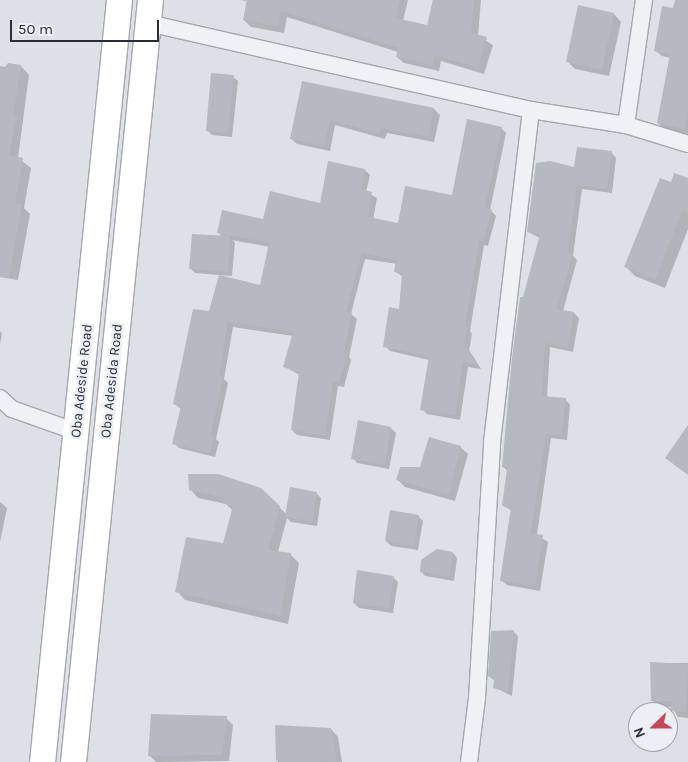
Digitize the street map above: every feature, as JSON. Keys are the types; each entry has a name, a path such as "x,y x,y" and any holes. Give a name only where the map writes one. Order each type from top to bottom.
{"main road":[{"name":"Oba Adeside Road","path":"42,762 77,432 119,0"},
{"name":"Oba Adesida Road","path":"73,762 149,12"},
{"path":"66,535 96,538"}],"street":[{"path":"626,125 644,0"},
{"path":"149,12 531,110 626,125 688,144"},
{"path":"469,762 477,690 492,442 531,110"},
{"path":"0,398 12,409 77,432"}],"building":[{"path":"247,0 400,0 396,18 427,25 433,0 474,0 471,33 487,37 478,68 434,55 432,65 396,57 398,48 281,11 278,27 243,20"},
{"path":"675,0 688,0 688,112 685,129 657,123 670,54 654,51 662,6 673,8"},
{"path":"578,5 614,13 602,70 566,62"},
{"path":"8,63 21,65 13,116 17,117 9,155 23,158 15,203 22,204 9,278 0,277 0,66 5,67"},
{"path":"211,73 234,75 228,133 206,131"},
{"path":"302,81 434,108 428,137 381,128 380,134 330,120 324,146 290,139"},
{"path":"467,119 502,127 485,208 492,210 483,242 479,240 465,327 468,327 464,344 477,365 463,362 455,415 420,410 429,356 383,347 389,307 399,309 402,273 394,272 396,260 362,253 346,312 352,313 344,353 347,354 339,383 333,382 325,436 291,430 299,372 283,367 293,332 228,322 219,376 223,376 211,435 214,436 210,453 172,444 181,406 173,404 193,309 209,311 219,275 260,285 269,243 217,233 222,210 263,219 270,191 320,203 328,161 365,169 361,189 372,192 368,217 398,223 405,186 452,195"},
{"path":"577,147 612,151 607,189 577,185 568,252 573,254 557,309 574,312 568,347 545,343 542,396 566,398 562,435 546,434 531,533 543,535 535,586 500,581 511,507 502,506 507,468 502,467 512,358 520,297 523,297 540,234 527,232 536,163 550,161 574,167"},
{"path":"674,173 688,178 688,213 682,211 655,280 624,267 660,178 671,182"},
{"path":"192,234 230,236 228,272 189,269"},
{"path":"358,420 391,427 385,465 351,459"},
{"path":"688,425 688,475 665,458"},
{"path":"429,437 461,446 448,495 396,480 400,467 420,467"},
{"path":"188,474 218,474 261,488 280,506 268,550 291,553 280,616 175,592 186,537 223,543 233,506 223,503 224,498 189,490"},
{"path":"290,487 317,492 313,522 285,517"},
{"path":"390,510 419,515 414,546 385,541"},
{"path":"437,549 453,552 449,577 420,572 421,560"},
{"path":"357,570 394,576 389,609 353,603"},
{"path":"514,630 508,692 493,688 494,680 488,676 491,631"},
{"path":"650,662 688,664 686,712 678,712 678,702 651,701"},
{"path":"151,714 227,716 222,755 148,756"},
{"path":"275,725 331,728 337,762 276,761"}]}
